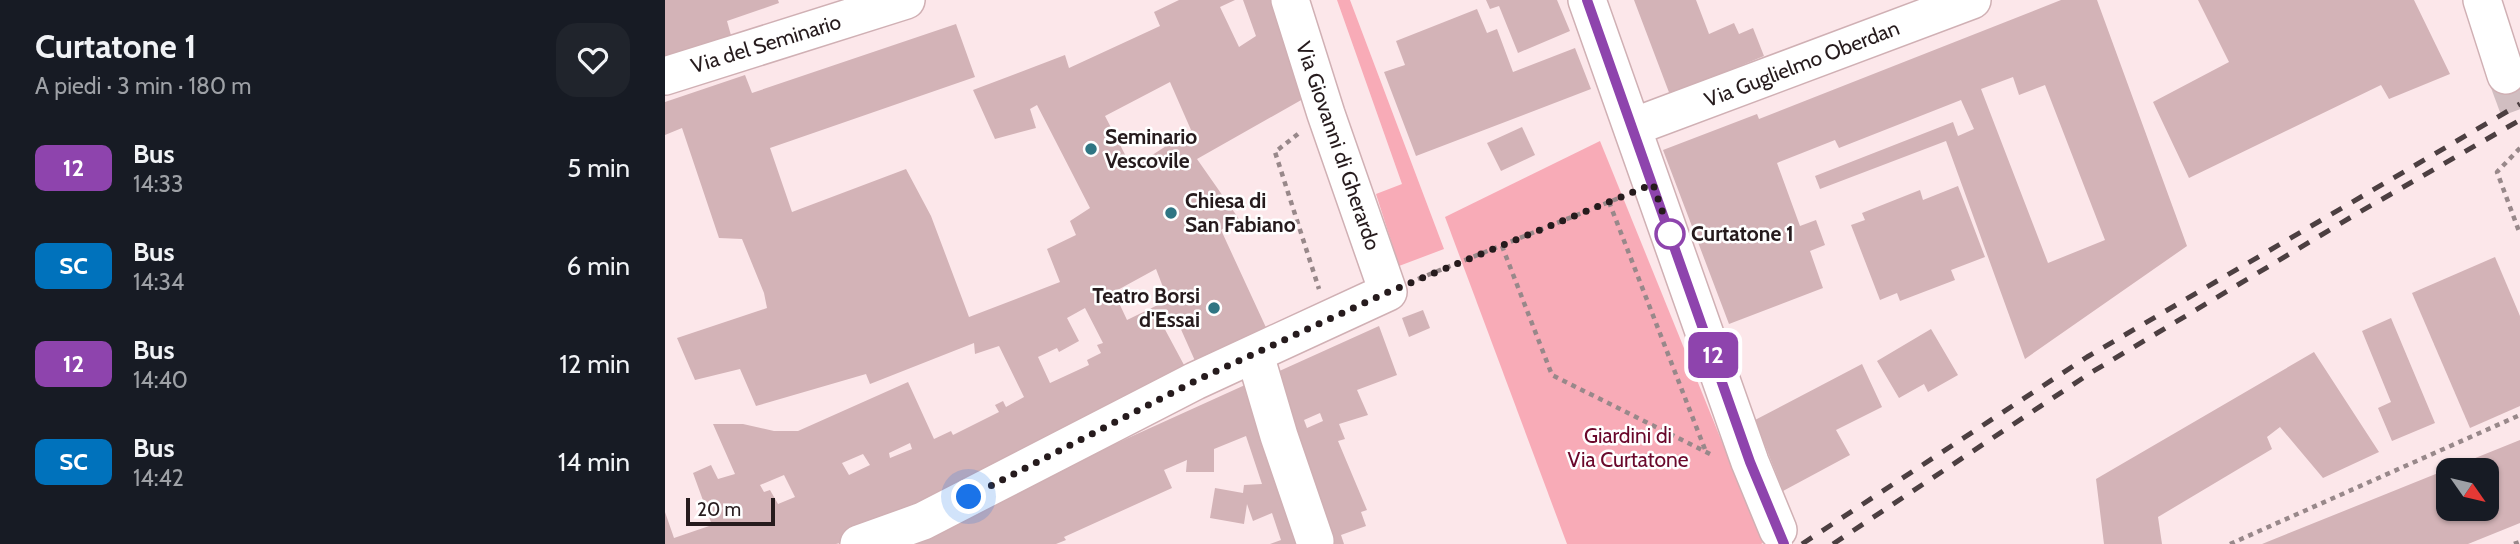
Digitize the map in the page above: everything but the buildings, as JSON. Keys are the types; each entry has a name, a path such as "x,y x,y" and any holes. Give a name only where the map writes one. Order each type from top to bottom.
{"street":[{"name":"Via del Seminario","path":"665,76 906,0"},
{"name":"Via Giovanni di Gherardo","path":"1290,0 1325,114 1388,292"},
{"path":"1587,0 1750,462 1777,530"},
{"path":"2482,0 2506,75"},
{"name":"Via Guglielmo Oberdan","path":"1633,127 1964,1"},
{"path":"859,544 923,521 1195,381 1388,292"},
{"path":"1255,355 1315,541"}],"path":[{"path":"1325,114 1275,152 1329,320"},
{"path":"2520,148 2497,172 2520,234"},
{"path":"1388,292 1653,184"},
{"path":"1609,202 1707,454"},
{"path":"1502,246 1552,375 1707,454 1750,462"},
{"path":"2230,544 2520,415"},
{"path":"2514,544 2520,542"}],"green space":[{"path":"1337,0 1350,0 1444,249 1399,266 1376,194 1402,184"},
{"name":"Giardini di Via Curtatone","path":"1600,141 1763,543 1761,544 1567,544 1445,217"}],"tunnel":[{"path":"2506,75 2520,113"}],"railway":[{"path":"1802,544 2087,357 2520,104"},
{"path":"1833,544 2092,372 2520,120"}],"bus line":[{"name":"12","path":"1587,0 1750,462 1784,544"}],"place":[{"name":"Seminario Vescovile","path":"1091,149"},
{"name":"Chiesa di San Fabiano","path":"1171,213"},
{"name":"Curtatone 1","path":"1670,234"},
{"name":"Teatro Borsi d'Essai","path":"1214,308"}],"route":[{"path":"969,497 1195,381 1388,292 1653,184 1670,234"}]}
